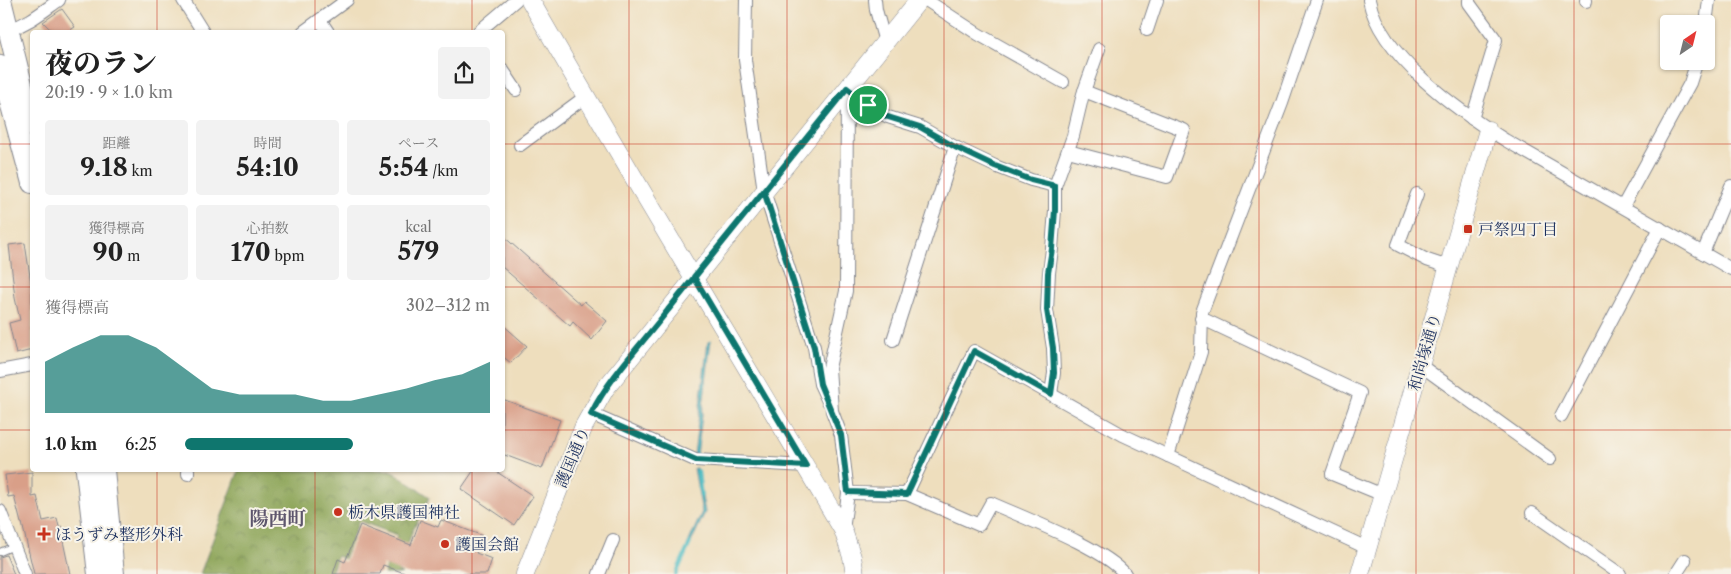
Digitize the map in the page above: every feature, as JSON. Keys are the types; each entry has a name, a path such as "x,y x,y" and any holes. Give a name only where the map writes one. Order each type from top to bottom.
{"main road":[{"path":"1,0 30,117"},
{"path":"0,65 30,176"},
{"path":"86,472 98,574"},
{"path":"104,472 114,574"}],"street":[{"path":"8,30 31,21 59,0"},
{"path":"183,0 202,30"},
{"path":"306,30 347,0"},
{"path":"481,30 516,0"},
{"path":"530,0 585,97 694,277 843,530 852,557 855,574"},
{"path":"746,0 745,60 764,191 814,347 820,384 841,435 848,492 843,530"},
{"path":"875,0 885,42"},
{"name":"護国通り","path":"525,574 572,455 605,389 918,0"},
{"path":"926,0 978,34 1063,82"},
{"path":"1147,30 1157,0"},
{"path":"1168,456 1201,352 1202,312 1295,68 1317,0"},
{"path":"1369,0 1374,18 1396,51 1423,79 1472,119 1488,130 1731,269"},
{"path":"1469,0 1469,3 1496,40 1472,119"},
{"path":"1707,15 1709,0"},
{"path":"320,20 327,30"},
{"path":"1051,394 1054,373 1053,348 1047,310 1048,273 1055,210 1055,186 1073,136 1084,91 1100,49"},
{"path":"1623,206 1690,83 1694,70"},
{"path":"505,73 516,90"},
{"path":"832,411 829,368 846,291 847,88"},
{"path":"847,88 868,105 888,117 920,127 955,147 995,166 1031,180 1055,186"},
{"path":"1068,151 1167,177 1184,130 1084,91"},
{"path":"520,145 585,97"},
{"name":"和尚塚通り","path":"1360,574 1488,130"},
{"path":"893,340 955,147"},
{"path":"1704,253 1731,186"},
{"path":"1417,194 1398,245 1427,260 1448,267"},
{"path":"1561,416 1660,228"},
{"path":"1201,318 1360,393 1332,474 1382,494"},
{"path":"907,494 974,351 1123,435 1367,548"},
{"path":"0,371 30,365"},
{"path":"1420,365 1550,459"},
{"path":"591,414 696,460 806,466"},
{"path":"848,492 907,494 979,525 991,503 1091,550 1121,569 1124,574"},
{"path":"0,511 25,574"},
{"path":"1532,513 1620,574"},
{"path":"599,574 614,540"},
{"path":"1676,574 1685,560"}],"lane":[{"path":"0,552 14,546"}],"green space":[{"name":"栃木県護国神社","path":"238,472 393,472 430,497 412,532 398,572 402,574 384,574 397,535 359,521 344,559 337,556 331,574 200,574"}],"water":[{"path":"711,339 697,456 694,455 708,342"},
{"path":"694,468 696,468 705,512 689,547 687,546 702,512"}],"building":[{"path":"62,9 75,27 70,30 51,30 43,22"},
{"path":"505,238 581,305 584,301 607,321 592,340 573,322 570,326 505,270"},
{"path":"25,243 30,277 30,350 16,354 9,323 20,320 15,298 9,245"},
{"path":"505,327 527,346 511,363 505,358"},
{"path":"505,400 560,420 542,469 505,455"},
{"path":"32,472 32,497 37,496 43,521 57,518 59,527 62,526 70,574 34,574 14,496 8,497 5,475"},
{"path":"473,472 497,472 533,496 514,525 461,489"},
{"name":"護国会館","path":"420,520 438,527 441,520 483,536 476,553 492,559 487,574 407,574 383,565 380,574 333,574 338,559 345,562 360,525 411,545"},
{"path":"6,555 14,574 0,574 0,557"}],"waterway":[{"path":"698,471 701,496"},
{"path":"676,574 690,543"}],"place":[{"name":"戸祭四丁目","path":"1468,229"},
{"name":"栃木県護国神社","path":"338,512"},
{"name":"ほうずみ整形外科","path":"44,534"},
{"name":"護国会館","path":"445,544"}],"district":[{"name":"陽西町","path":"278,518"}],"route":[{"path":"868,105 847,88 694,277 619,371 605,389 591,414 696,460 806,466 694,277 764,191 814,347 820,384 841,435 848,492 907,494 974,351 1051,394 1054,373 1053,348 1047,310 1048,273 1055,210 1055,186 1031,180 995,166 955,147 920,127 888,117 868,105"}]}
